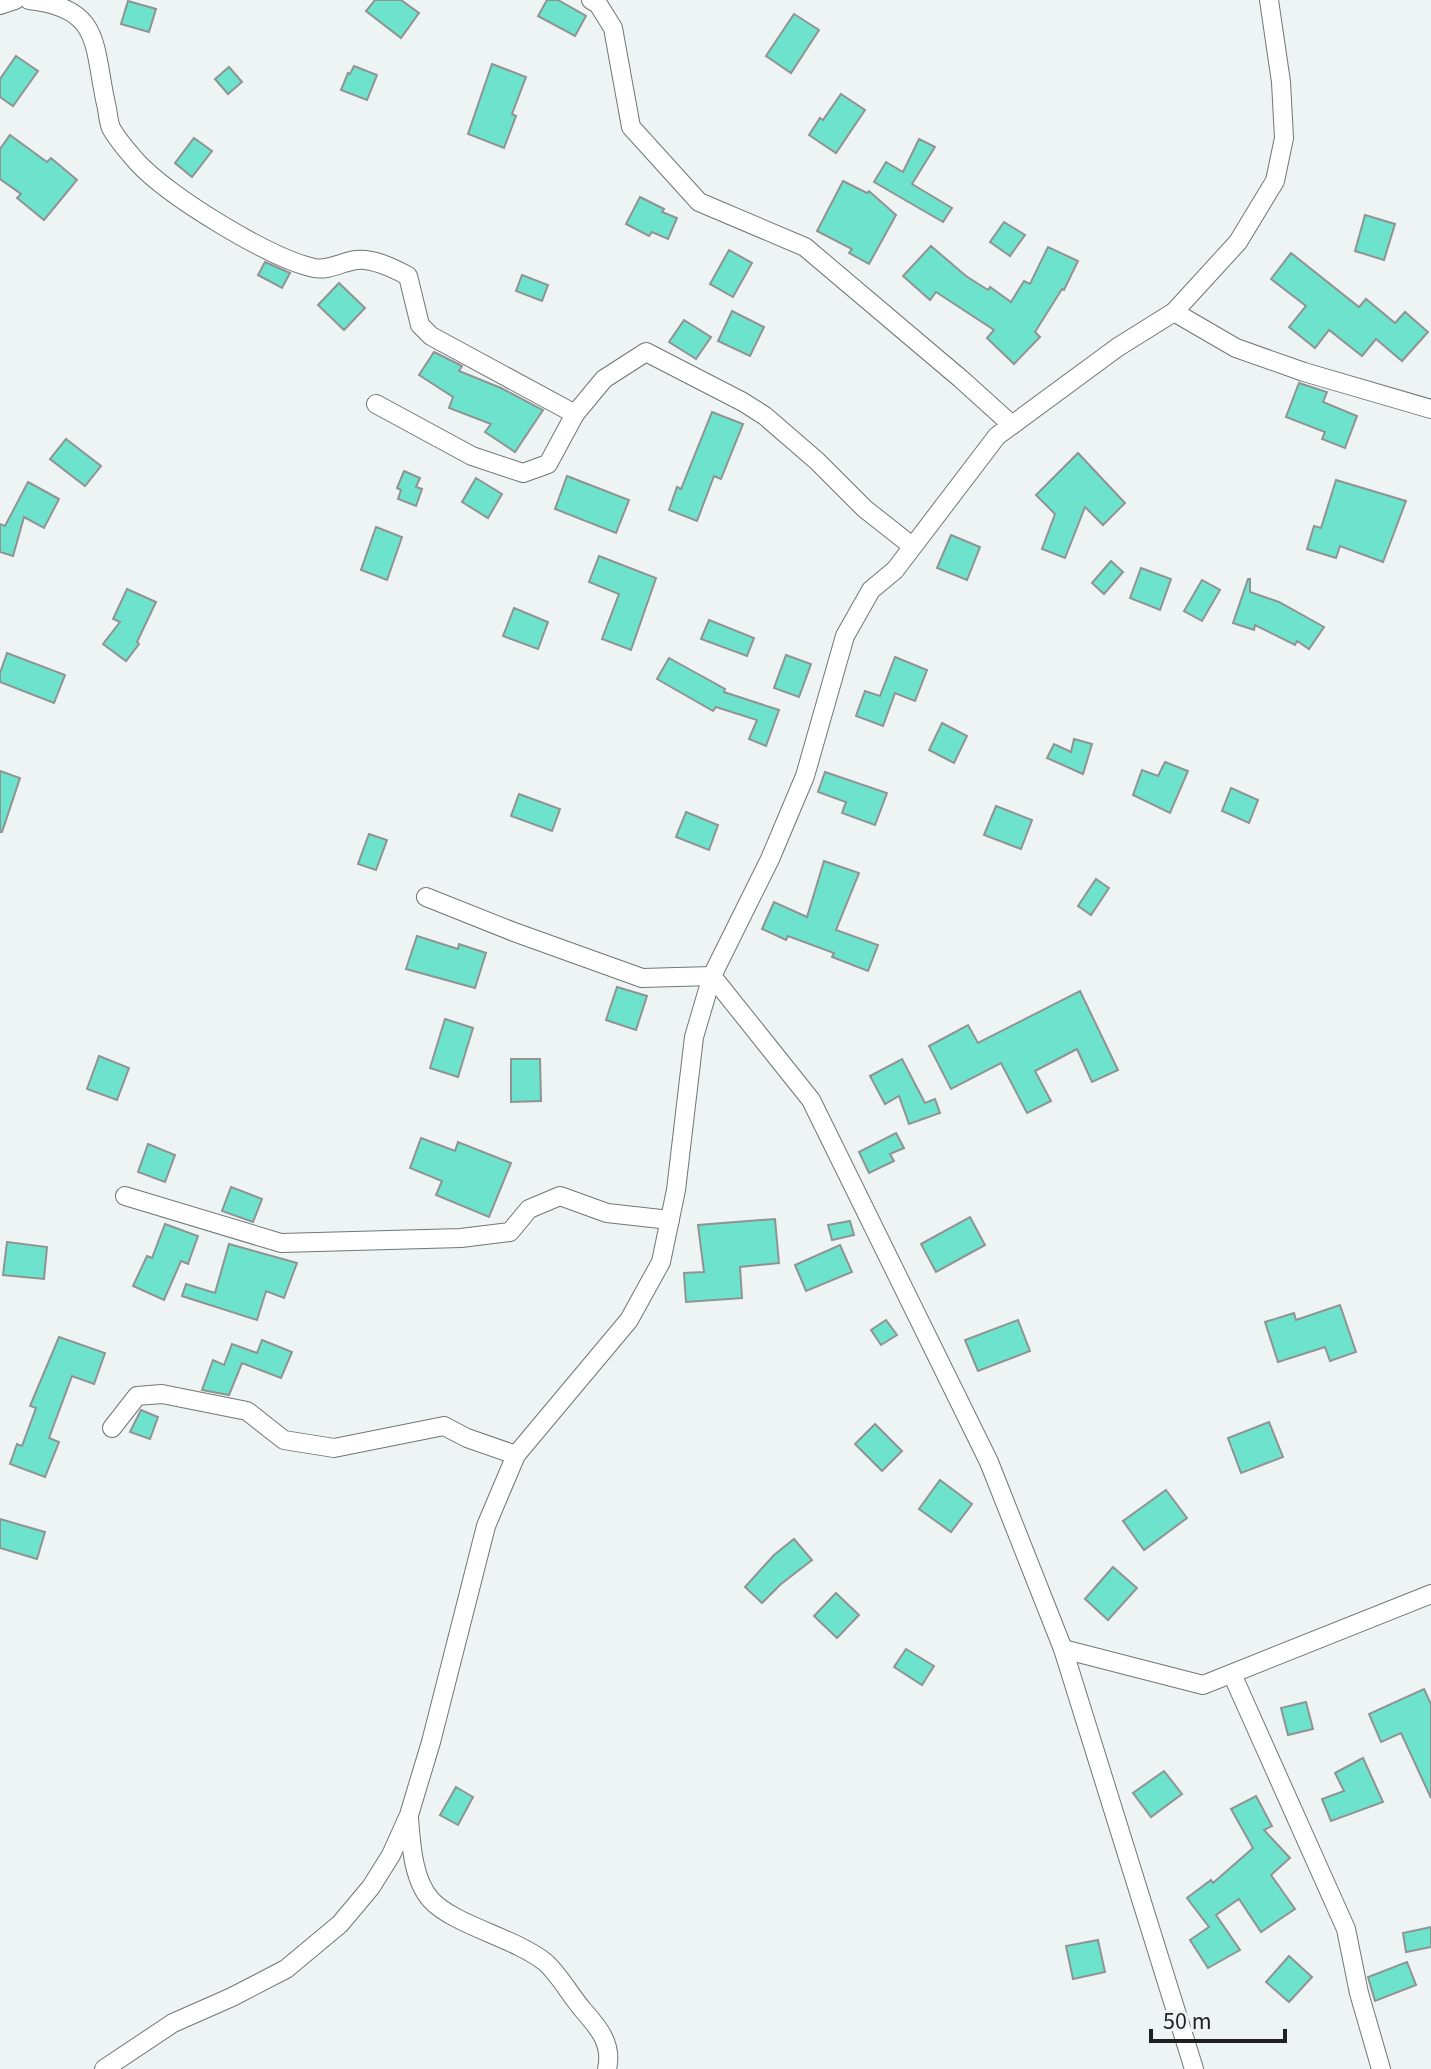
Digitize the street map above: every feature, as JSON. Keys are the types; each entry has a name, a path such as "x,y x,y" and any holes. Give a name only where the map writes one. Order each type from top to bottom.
{"street":[{"path":"0,5 15,0"},
{"path":"29,0 55,3 78,15 86,25 94,44 111,128 138,163 171,192 247,239 317,269 358,259 390,267 408,276 420,325 431,336 575,414"},
{"path":"591,0 598,4 613,28 631,127 699,202 805,247 1012,425"},
{"path":"104,2069 173,2023 286,1969 340,1924 391,1855 409,1815 431,1742 486,1526 516,1455 629,1320 661,1262 670,1220 694,1037 712,976 770,859 805,776 845,636 871,590 895,570 997,436 1118,347 1174,312 1238,242 1275,181 1284,138 1284,108 1269,0"},
{"path":"1174,312 1236,348 1304,372 1431,409"},
{"path":"376,404 472,456 523,473 548,464 575,414 604,379 646,352 765,416 817,461 865,509 912,546"},
{"path":"426,897 642,978 712,976"},
{"path":"712,976 811,1100 989,1462 1063,1649 1194,2069"},
{"path":"125,1196 281,1243 461,1238 510,1232 529,1209 560,1196 607,1213 670,1220"},
{"path":"112,1428 137,1396 162,1394 247,1411 284,1440 334,1448 444,1426 467,1438 516,1455"},
{"path":"1063,1649 1203,1685 1431,1594"},
{"path":"1232,1674 1346,1929 1359,1993 1381,2069"},
{"path":"409,1815 411,1846 420,1880 431,1901 547,1963 606,2040 607,2069"}],"building":[{"path":"375,0 401,0 419,13 401,38 366,11"},
{"path":"547,0 558,0 586,16 575,36 538,16"},
{"path":"128,1 156,9 149,32 121,24"},
{"path":"794,14 819,30 791,73 766,56"},
{"path":"16,56 38,71 13,106 0,97 0,79"},
{"path":"492,64 526,77 512,114 516,116 504,148 468,134"},
{"path":"354,66 377,75 367,100 341,90"},
{"path":"229,67 242,82 228,94 215,79"},
{"path":"841,94 865,110 836,153 809,135"},
{"path":"10,135 47,162 51,158 77,180 44,220 17,198 21,194 0,179 0,149"},
{"path":"194,138 212,151 192,177 175,163"},
{"path":"919,139 935,147 912,184 952,208 943,222 874,182 886,162 903,172"},
{"path":"843,181 867,193 869,191 896,215 869,264 849,253 852,249 817,231"},
{"path":"640,197 677,218 668,239 652,232 649,236 626,224"},
{"path":"1365,215 1395,224 1384,260 1355,251"},
{"path":"1004,222 1025,235 1010,256 990,242"},
{"path":"931,246 966,276 988,290 990,287 1011,302 1024,281 1030,284 1048,247 1078,261 1064,290 1035,332 1040,337 1014,364 987,338 994,330 936,292 930,300 903,276"},
{"path":"729,250 752,263 733,297 710,284"},
{"path":"1291,253 1359,307 1366,299 1395,323 1405,312 1428,332 1402,361 1376,339 1362,356 1329,330 1315,348 1289,327 1306,306 1271,279"},
{"path":"265,262 290,273 282,288 258,275"},
{"path":"522,275 548,285 542,301 516,291"},
{"path":"339,283 365,308 344,330 318,305"},
{"path":"732,311 764,327 750,356 718,341"},
{"path":"684,320 711,337 696,359 669,342"},
{"path":"434,352 462,366 459,371 543,410 515,452 485,432 491,424 449,408 453,397 419,375"},
{"path":"1299,383 1327,392 1323,402 1357,416 1345,448 1322,439 1325,432 1286,417"},
{"path":"712,412 743,424 721,479 714,476 697,521 669,510 677,487 681,489"},
{"path":"66,439 101,466 85,486 50,459"},
{"path":"1078,453 1125,503 1103,525 1085,507 1065,558 1042,549 1055,514 1036,495"},
{"path":"404,471 420,478 416,487 422,489 416,506 398,499 401,490 397,488"},
{"path":"567,476 629,500 616,533 555,509"},
{"path":"476,478 502,494 488,518 462,502"},
{"path":"1336,480 1406,501 1383,562 1340,546 1336,558 1307,549 1314,526 1321,528"},
{"path":"28,482 59,499 44,528 24,517 13,556 0,552 0,524 5,526"},
{"path":"376,527 402,537 387,580 361,570"},
{"path":"951,535 980,547 967,580 937,568"},
{"path":"599,556 656,578 631,650 602,639 619,594 589,582"},
{"path":"1111,561 1123,572 1104,594 1092,583"},
{"path":"1141,568 1171,579 1160,610 1130,598"},
{"path":"1248,579 1250,592 1279,602 1324,627 1309,649 1297,641 1295,645 1255,625 1254,630 1233,623"},
{"path":"1202,580 1220,590 1202,621 1184,611"},
{"path":"127,589 156,602 137,642 139,644 126,661 103,644 120,622 113,619"},
{"path":"514,608 548,622 538,649 503,636"},
{"path":"709,620 754,638 747,656 701,639"},
{"path":"7,653 65,675 54,703 0,682"},
{"path":"786,655 811,664 799,697 774,688"},
{"path":"895,657 927,670 915,701 895,693 883,726 856,716 865,691 880,696"},
{"path":"669,658 725,689 724,692 779,710 766,746 749,739 757,720 716,707 713,711 657,679"},
{"path":"942,723 967,736 954,763 929,750"},
{"path":"1074,739 1092,744 1083,774 1047,758 1054,744 1071,752"},
{"path":"1165,762 1188,771 1170,813 1133,795 1142,770 1158,776"},
{"path":"0,771 20,778 2,832 0,832"},
{"path":"825,772 887,793 875,825 842,813 846,802 818,792"},
{"path":"1231,788 1258,800 1249,823 1222,811"},
{"path":"519,794 560,809 552,831 511,816"},
{"path":"996,806 1032,820 1021,849 984,835"},
{"path":"686,812 718,825 709,850 676,837"},
{"path":"369,834 387,840 376,870 358,864"},
{"path":"824,861 859,873 836,930 878,945 868,971 832,957 834,953 788,936 786,940 762,929 774,902 807,917"},
{"path":"1096,879 1109,888 1091,915 1078,906"},
{"path":"417,936 458,949 459,944 486,953 475,988 406,969"},
{"path":"617,987 647,996 636,1030 606,1020"},
{"path":"1080,991 1118,1070 1092,1082 1077,1049 1035,1071 1051,1101 1027,1113 1001,1063 951,1089 929,1046 968,1025 978,1043"},
{"path":"445,1019 473,1028 458,1077 430,1068"},
{"path":"99,1056 129,1068 117,1100 87,1089"},
{"path":"511,1059 540,1059 541,1101 511,1102"},
{"path":"902,1059 925,1103 935,1099 940,1113 909,1124 899,1096 885,1104 870,1076"},
{"path":"896,1133 904,1148 890,1154 894,1161 869,1173 859,1152"},
{"path":"421,1138 455,1151 458,1142 511,1163 489,1217 436,1195 442,1181 410,1168"},
{"path":"148,1144 175,1155 165,1182 138,1172"},
{"path":"231,1187 262,1199 253,1222 222,1211"},
{"path":"970,1217 985,1245 936,1272 921,1244"},
{"path":"775,1219 779,1263 740,1267 742,1298 686,1302 684,1273 704,1272 698,1225"},
{"path":"850,1221 854,1235 832,1240 828,1225"},
{"path":"165,1224 198,1236 188,1264 181,1261 164,1300 133,1286 147,1256 152,1258"},
{"path":"7,1242 47,1247 44,1279 3,1275"},
{"path":"229,1244 297,1263 284,1298 266,1291 257,1320 182,1296 186,1284 215,1293"},
{"path":"840,1245 852,1272 806,1291 795,1265"},
{"path":"1340,1305 1356,1352 1330,1361 1325,1347 1278,1362 1265,1322 1294,1313 1296,1320"},
{"path":"886,1320 897,1335 881,1345 871,1330"},
{"path":"1018,1320 1030,1351 978,1371 965,1340"},
{"path":"59,1337 105,1353 94,1384 72,1376 49,1438 59,1442 45,1477 10,1464 17,1444 22,1446 36,1408 30,1406"},
{"path":"262,1340 292,1352 281,1378 242,1363 229,1395 202,1390 213,1360 224,1365 232,1344 257,1353"},
{"path":"141,1410 158,1417 150,1439 130,1432"},
{"path":"1269,1422 1283,1457 1241,1473 1228,1438"},
{"path":"875,1424 902,1451 882,1471 855,1444"},
{"path":"940,1480 972,1504 951,1532 919,1509"},
{"path":"1166,1490 1187,1518 1144,1550 1123,1521"},
{"path":"0,1519 45,1532 37,1559 0,1548"},
{"path":"794,1539 812,1560 762,1603 745,1587 774,1555"},
{"path":"1113,1567 1137,1588 1108,1620 1085,1599"},
{"path":"836,1593 859,1615 837,1638 814,1616"},
{"path":"906,1649 934,1666 922,1685 894,1667"},
{"path":"1424,1689 1431,1704 1431,1798 1401,1733 1381,1742 1369,1714"},
{"path":"1306,1702 1313,1729 1288,1735 1281,1708"},
{"path":"1363,1758 1383,1802 1331,1821 1322,1799 1344,1791 1335,1773"},
{"path":"1164,1771 1182,1794 1151,1817 1133,1793"},
{"path":"456,1787 473,1797 458,1825 440,1815"},
{"path":"1256,1796 1272,1826 1264,1830 1290,1858 1271,1875 1295,1909 1261,1932 1239,1899 1216,1915 1240,1950 1208,1968 1190,1940 1209,1927 1187,1898 1211,1880 1213,1883 1253,1848 1231,1809"},
{"path":"1431,1927 1431,1947 1406,1952 1403,1933"},
{"path":"1098,1940 1105,1972 1073,1979 1066,1946"},
{"path":"1289,1956 1312,1977 1289,2002 1266,1982"},
{"path":"1407,1962 1416,1985 1375,2001 1368,1977"}]}
